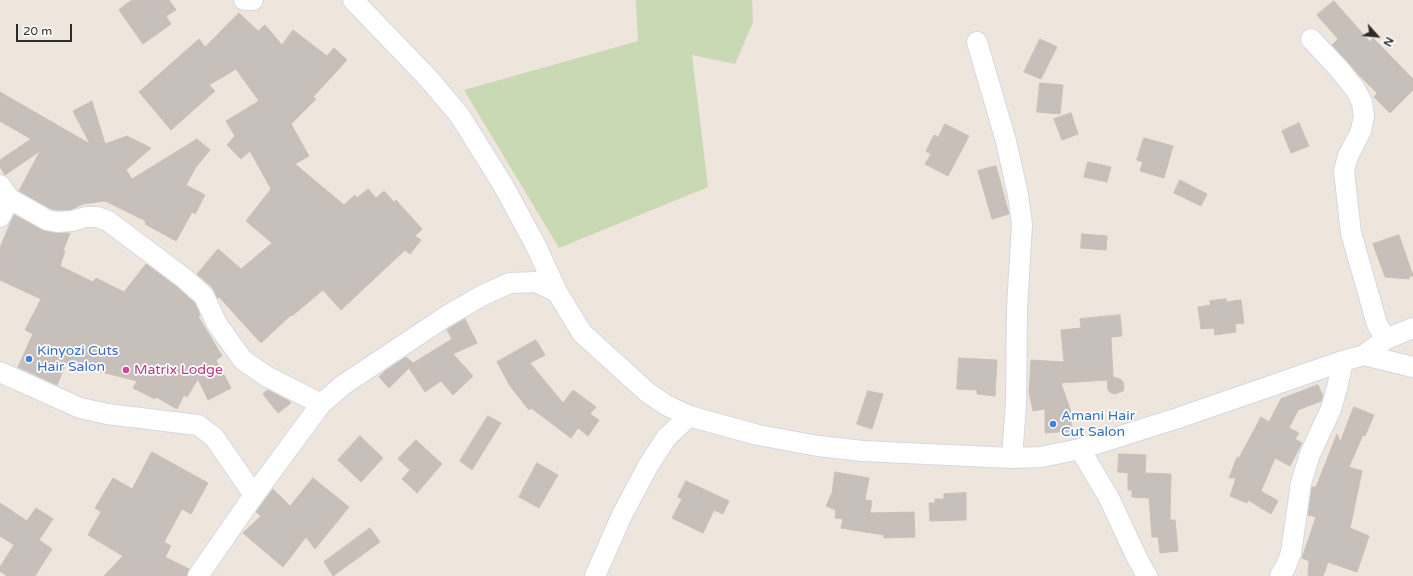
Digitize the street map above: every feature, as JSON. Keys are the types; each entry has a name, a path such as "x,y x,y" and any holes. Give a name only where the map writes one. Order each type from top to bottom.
{"street":[{"path":"244,0 253,0"},
{"path":"353,0 429,79 460,116 507,192 536,246 557,292 582,333 647,392 689,416 758,435 818,446 863,451 1012,458 1041,457 1080,449 1178,418 1342,361 1364,355 1386,339 1413,328"},
{"path":"1310,39 1339,68 1355,89 1362,102 1364,116 1361,131 1348,156 1344,171 1351,233 1377,324 1386,339"},
{"path":"977,42 1006,141 1018,195 1022,224 1017,308 1016,403 1012,458"},
{"path":"0,217 5,192 47,220 72,222 86,217 97,217 108,221 184,278 204,296 217,324 243,360 266,376 321,404"},
{"path":"198,576 254,495 321,404 343,385 445,317 483,295 510,283 536,282 557,292"},
{"path":"1364,355 1413,367"},
{"path":"1280,576 1291,553 1301,483 1310,454 1331,409 1342,361"},
{"path":"0,372 80,408 107,414 198,425 214,437 254,495"},
{"path":"595,576 622,516 648,466 666,438 689,416"},
{"path":"1080,449 1109,498 1147,576"}],"green space":[{"path":"636,0 752,0 753,22 735,64 692,55 708,187 559,248 464,90 638,41"}],"building":[{"path":"132,0 169,0 176,10 166,16 171,24 143,44 119,10"},
{"path":"1334,1 1370,42 1373,38 1413,79 1413,90 1390,113 1374,97 1377,93 1332,45 1338,39 1317,15"},
{"path":"239,13 258,31 265,25 282,45 293,30 327,56 334,48 347,60 313,97 316,99 291,124 309,156 295,164 344,205 355,195 357,198 368,189 376,198 384,191 394,202 396,200 422,229 415,236 421,240 410,254 405,250 341,310 323,290 292,316 291,315 261,343 219,297 217,298 212,287 197,274 218,249 241,269 272,243 246,221 271,189 250,151 241,159 227,145 235,136 226,121 259,101 236,69 209,85 215,91 171,130 139,92 199,39 205,47"},
{"path":"1040,39 1057,47 1041,79 1024,72"},
{"path":"1040,83 1063,85 1060,114 1037,112"},
{"path":"0,92 90,144 73,111 92,101 105,144 127,136 151,148 126,170 132,179 197,139 210,150 196,167 186,185 205,195 195,214 192,212 176,241 145,224 146,221 105,201 83,204 70,210 58,210 51,209 19,191 40,151 5,175 0,167 0,160 31,139 0,121"},
{"path":"1071,113 1078,134 1062,140 1054,119"},
{"path":"1299,123 1309,146 1291,153 1282,131"},
{"path":"945,124 969,136 948,176 925,164 931,154 926,151 934,135 938,137"},
{"path":"1144,138 1173,146 1164,178 1140,171 1143,162 1137,160"},
{"path":"1088,162 1111,167 1107,182 1084,177"},
{"path":"996,166 1009,214 992,219 978,171"},
{"path":"1180,180 1207,194 1201,206 1174,193"},
{"path":"14,215 45,231 70,233 63,251 65,251 60,266 93,282 96,278 124,292 146,264 177,287 195,303 200,315 198,316 222,356 216,360 231,388 208,400 198,379 187,397 184,395 177,409 156,397 155,399 133,388 137,381 66,363 57,385 18,367 33,334 25,330 41,299 0,280 0,248"},
{"path":"1082,234 1107,236 1106,250 1081,248"},
{"path":"1399,235 1413,276 1409,276 1409,279 1385,277 1373,244"},
{"path":"1226,299 1226,302 1241,300 1244,323 1235,324 1236,332 1215,335 1214,328 1201,329 1198,307 1211,305 1210,301"},
{"path":"1120,315 1122,336 1111,337 1113,377 1120,379 1123,382 1123,391 1115,394 1111,393 1108,390 1107,380 1061,383 1071,412 1072,431 1045,433 1045,409 1033,411 1029,392 1031,360 1064,362 1061,330 1081,328 1080,319"},
{"path":"465,319 477,343 453,354 473,376 453,395 441,381 425,392 409,368 389,388 379,377 385,371 406,357 413,363 452,339 447,330"},
{"path":"536,340 545,355 530,363 563,403 573,390 596,407 590,414 599,420 588,436 578,428 571,438 531,408 529,410 510,386 497,362"},
{"path":"959,358 997,360 995,396 977,394 977,390 957,389"},
{"path":"1318,385 1323,396 1321,401 1298,410 1289,428 1299,433 1295,439 1302,443 1290,466 1275,458 1261,491 1278,501 1271,514 1248,500 1247,503 1230,496 1236,478 1229,478 1237,457 1239,458 1261,417 1269,422 1281,399"},
{"path":"268,390 291,403 278,413 263,394"},
{"path":"868,391 883,394 872,429 857,424"},
{"path":"1354,407 1374,415 1365,436 1363,435 1349,467 1362,471 1350,528 1369,536 1357,572 1328,562 1323,576 1308,576 1309,561 1302,558 1316,517 1308,515 1312,487 1316,487 1337,434 1340,442"},
{"path":"488,416 501,423 472,470 460,461"},
{"path":"360,436 383,458 361,482 338,460"},
{"path":"416,440 442,464 417,493 402,479 410,470 398,459"},
{"path":"152,452 208,483 191,514 182,509 164,542 171,546 165,557 189,569 187,576 104,576 123,556 88,535 101,512 95,508 113,478 132,489"},
{"path":"1119,454 1146,455 1145,473 1171,474 1170,520 1175,520 1178,551 1160,553 1158,537 1152,537 1149,498 1132,497 1132,490 1128,490 1128,473 1118,472"},
{"path":"537,463 558,475 539,508 519,497"},
{"path":"835,472 869,478 865,500 872,501 870,513 914,512 915,537 884,538 884,535 841,528 843,519 835,518 836,510 826,506 832,493"},
{"path":"313,478 349,507 315,549 306,537 283,567 243,533 261,516 256,512 273,489 290,506"},
{"path":"686,481 729,501 723,514 714,510 703,533 672,518 682,499 678,497"},
{"path":"966,493 966,520 930,521 929,503 935,503 935,499 944,499 944,494"},
{"path":"0,503 27,521 36,508 53,519 39,540 52,549 35,576 7,576 0,571 0,567 14,545 0,536"},
{"path":"370,528 380,542 333,576 324,562"}],"place":[{"name":"Kinyozi Cuts Hair Salon","path":"29,359"},
{"name":"Matrix Lodge","path":"126,370"},
{"name":"Amani Hair Cut Salon","path":"1053,424"}]}
